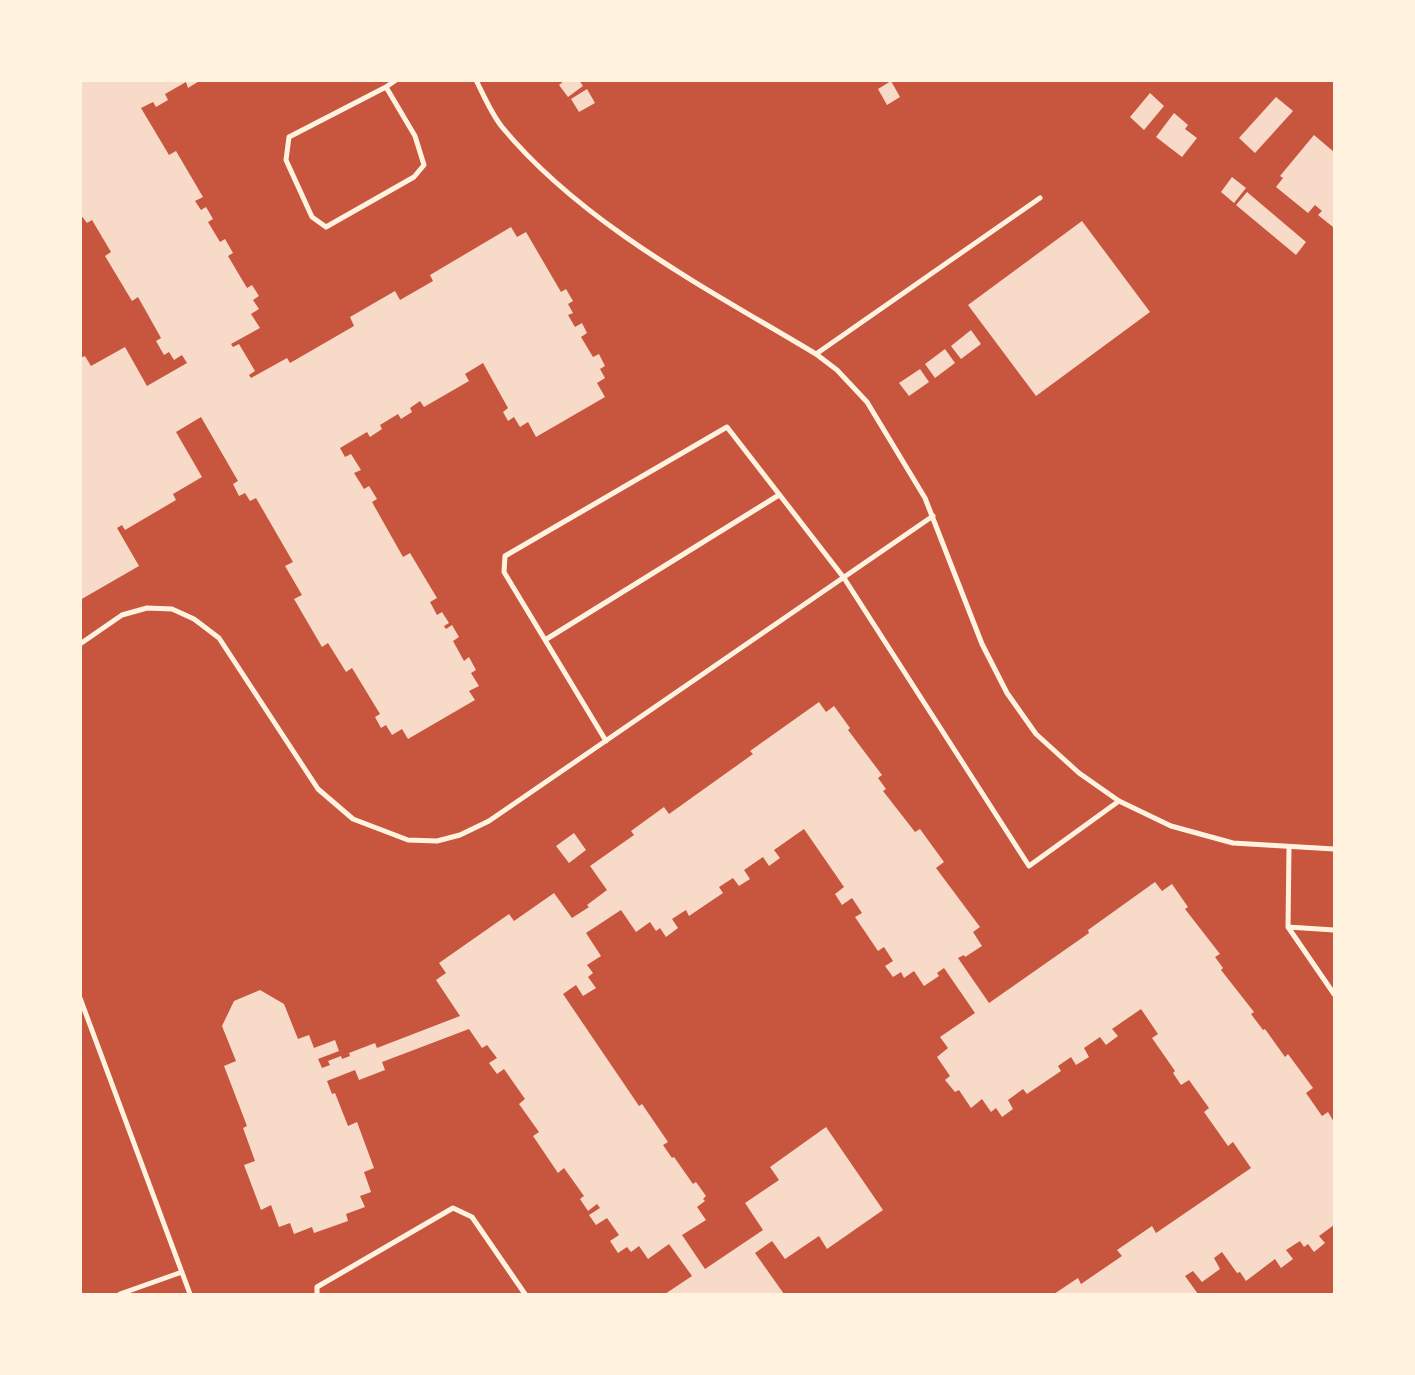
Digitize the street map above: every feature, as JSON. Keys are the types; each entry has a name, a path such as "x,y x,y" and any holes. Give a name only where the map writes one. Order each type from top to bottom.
{"lane":[{"path":"386,87 415,136 424,165 414,177 326,227 312,217 286,160 289,137 396,80"},
{"path":"476,80 502,127 582,205 653,256 816,354 837,370 867,401 925,498 982,644 1007,693 1036,734 1079,773 1119,801 1171,826 1233,843 1335,849"},
{"path":"816,354 1040,198"},
{"path":"606,741 504,572 505,556 727,427 844,578 1030,866 1119,801"},
{"path":"545,640 779,495"},
{"path":"80,644 122,615 147,608 172,609 194,619 219,638 318,789 353,819 408,841 437,841 460,835 489,821 933,516"},
{"path":"1289,848 1288,927 1335,994"},
{"path":"1288,927 1335,930"},
{"path":"80,998 190,1294"},
{"path":"317,1294 317,1287 453,1208 472,1217 526,1294"},
{"path":"120,1294 182,1272"}],"building":[{"path":"80,80 201,80 188,88 186,82 165,94 168,100 156,107 153,102 141,108 169,155 176,151 203,197 195,201 201,210 206,207 213,219 208,222 220,242 225,239 233,253 228,256 247,288 252,285 259,296 253,300 259,309 251,314 260,328 231,344 233,347 239,344 255,371 249,375 251,378 287,358 290,363 354,326 350,317 395,291 400,300 433,281 430,275 511,227 517,237 526,232 561,292 566,289 573,301 568,304 573,313 568,315 575,327 582,323 587,333 581,337 593,357 599,354 605,366 600,369 605,378 597,383 605,397 536,437 528,422 520,427 514,417 508,421 503,412 508,408 483,363 465,374 469,381 424,407 420,401 410,408 412,412 401,419 398,414 380,425 382,429 370,437 367,432 340,448 345,457 351,454 361,470 354,473 364,489 369,486 377,499 372,502 403,557 410,553 437,598 430,602 437,615 442,612 449,623 444,626 446,629 452,625 459,637 453,641 464,661 469,657 476,670 471,673 479,686 469,691 475,700 408,739 402,729 392,735 386,725 381,728 375,717 380,714 352,668 346,672 328,643 322,647 294,599 302,595 285,566 293,562 256,498 250,501 245,493 239,496 233,484 238,481 201,417 176,432 202,477 173,494 176,500 125,530 122,525 117,528 139,566 80,600 80,358 85,356 91,366 125,347 147,386 187,363 182,355 174,360 169,352 164,355 156,341 161,338 138,297 132,301 105,256 111,252 92,220 87,223 80,214"},
{"path":"565,80 579,80 583,86 568,97 559,85"},
{"path":"891,81 900,97 887,105 878,89"},
{"path":"587,89 595,103 579,112 571,99"},
{"path":"1150,93 1164,106 1144,130 1130,117"},
{"path":"1276,97 1293,111 1255,153 1239,138"},
{"path":"1174,113 1188,125 1185,129 1197,138 1182,157 1156,137"},
{"path":"1314,135 1334,152 1333,227 1318,215 1322,211 1315,205 1308,213 1276,187 1283,178 1280,176"},
{"path":"1232,177 1246,188 1234,203 1221,192"},
{"path":"1247,192 1306,242 1296,255 1236,205"},
{"path":"1082,221 1150,312 1036,396 968,305"},
{"path":"971,330 981,344 961,359 951,346"},
{"path":"945,349 955,363 935,378 925,364"},
{"path":"920,369 929,382 909,396 899,383"},
{"path":"819,702 826,712 834,706 850,728 848,730 882,775 878,778 886,789 883,791 915,832 920,829 944,862 936,868 980,927 973,932 982,946 965,957 964,955 958,958 989,1003 1089,933 1088,930 1155,882 1162,891 1172,884 1188,907 1185,909 1220,954 1215,957 1223,968 1221,970 1254,1012 1251,1014 1263,1030 1265,1029 1285,1057 1288,1054 1313,1088 1306,1093 1322,1116 1328,1112 1334,1122 1334,1225 1319,1236 1325,1243 1314,1252 1308,1244 1304,1247 1300,1241 1286,1250 1293,1259 1281,1268 1275,1259 1246,1281 1222,1252 1214,1258 1220,1269 1202,1282 1193,1271 1185,1276 1198,1294 1054,1294 1078,1278 1081,1284 1122,1256 1117,1250 1152,1226 1156,1233 1251,1168 1233,1142 1228,1146 1204,1112 1209,1108 1189,1080 1181,1085 1173,1073 1175,1071 1152,1038 1158,1034 1141,1009 1112,1029 1118,1036 1106,1045 1100,1037 1084,1048 1089,1057 1076,1065 1071,1057 1058,1066 1061,1071 1027,1094 1023,1089 1008,1100 1013,1109 1002,1117 996,1108 991,1112 982,1099 971,1108 959,1090 955,1092 945,1080 950,1076 937,1057 948,1048 940,1037 975,1013 944,968 937,973 939,976 924,986 914,971 904,978 901,972 893,977 885,966 893,961 884,947 878,951 855,917 862,913 852,898 842,905 835,894 844,887 804,829 774,850 780,858 769,866 763,857 744,870 750,879 739,886 733,878 719,887 723,893 689,916 686,910 672,919 678,928 666,937 660,928 656,931 650,922 636,932 621,910 586,933 601,956 587,965 593,973 588,977 596,988 583,996 576,985 563,994 639,1106 642,1104 668,1142 663,1145 672,1158 674,1157 693,1184 696,1182 706,1196 703,1199 705,1201 697,1207 706,1220 682,1235 705,1269 763,1230 745,1203 779,1180 770,1167 826,1127 883,1210 827,1249 819,1236 785,1259 772,1241 755,1253 784,1294 665,1294 692,1276 669,1244 648,1259 639,1246 631,1252 627,1247 618,1253 610,1241 619,1235 607,1218 596,1225 589,1215 600,1208 597,1204 588,1211 580,1199 584,1196 564,1168 558,1173 533,1136 539,1132 519,1104 525,1099 504,1069 497,1074 489,1063 497,1058 487,1045 482,1048 469,1029 382,1062 385,1070 359,1080 355,1070 327,1081 332,1094 335,1093 348,1126 357,1122 374,1168 364,1172 371,1192 360,1196 365,1207 346,1214 348,1221 314,1233 312,1227 294,1234 290,1223 279,1227 271,1205 261,1210 244,1165 255,1161 243,1128 247,1126 224,1066 236,1061 222,1026 234,1001 260,990 284,1004 298,1039 309,1035 314,1048 335,1040 339,1051 318,1059 322,1068 330,1065 328,1061 350,1056 349,1053 375,1043 377,1048 460,1016 436,980 446,973 439,963 509,914 514,921 554,893 572,918 589,907 587,905 607,890 590,866 634,835 631,831 664,807 669,814 753,754 750,751"},
{"path":"574,833 586,850 569,863 556,846"}]}
